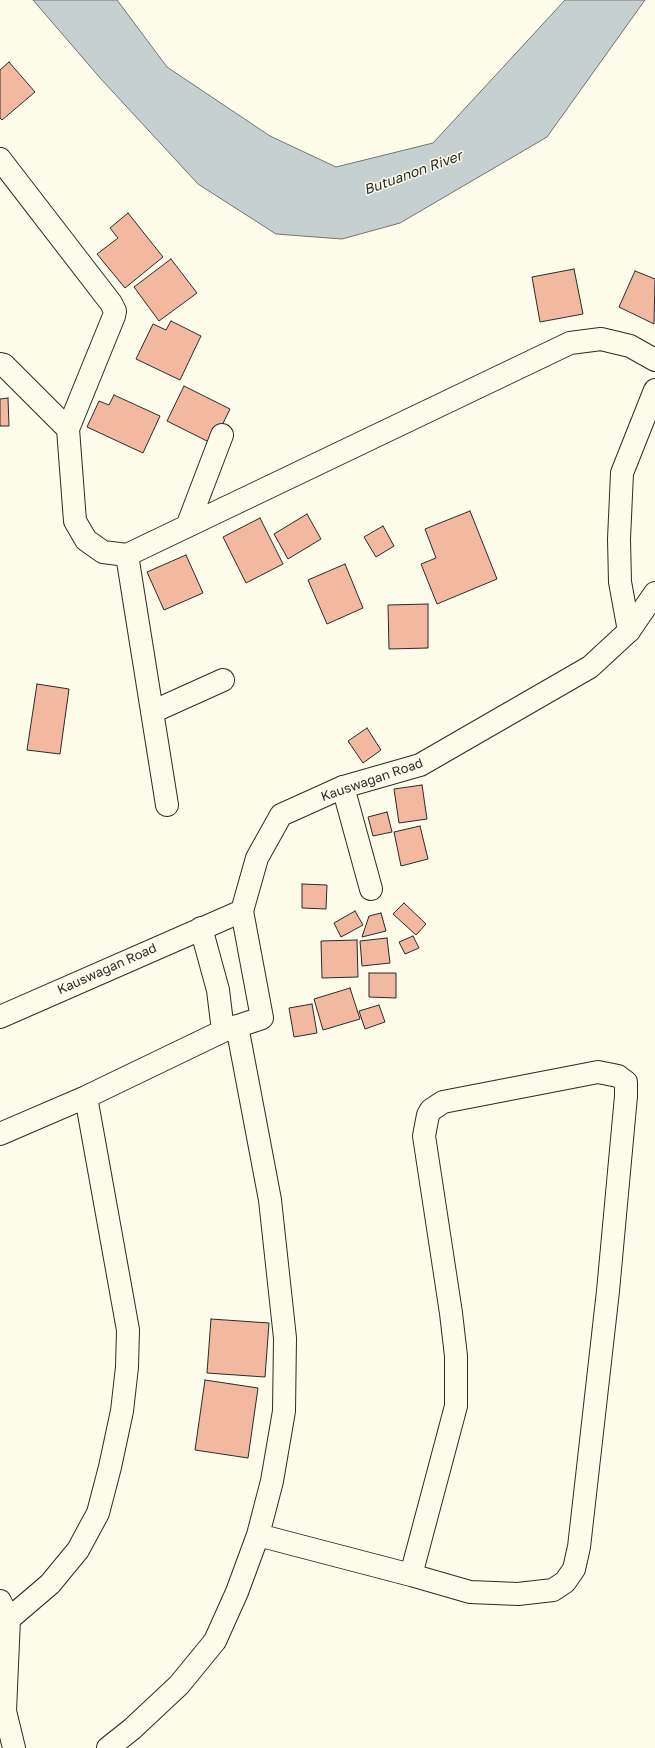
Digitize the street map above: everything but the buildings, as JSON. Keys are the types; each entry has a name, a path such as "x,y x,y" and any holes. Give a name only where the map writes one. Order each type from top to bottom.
{"street":[{"path":"0,159 115,310 114,316 68,429 75,521 86,540 103,552 127,555 188,524 570,343 601,339 630,346 655,360"},
{"path":"0,364 4,365 68,429"},
{"path":"629,631 620,582 619,539 622,473 655,390"},
{"path":"188,524 222,435"},
{"path":"127,555 167,805"},
{"name":"Kauswagan Road","path":"0,1017 242,911 257,858 281,816 342,787 420,765 590,667 629,631 655,593"},
{"path":"152,712 223,680"},
{"path":"342,787 371,889"},
{"path":"0,1134 86,1097 230,1029 262,1018 242,911"},
{"path":"108,1748 132,1729 179,1686 215,1641 237,1592 258,1535 272,1481 284,1411 286,1338 270,1200 230,1029 201,928"},
{"path":"258,1535 470,1592 518,1594 553,1590 564,1582 574,1569 579,1547 608,1291 626,1096 626,1082 618,1076 598,1072 443,1102 431,1110 428,1116 424,1136 451,1312 456,1356 456,1406 412,1576"},
{"path":"14,1748 5,1711 4,1610 50,1584 78,1550 98,1513 122,1411 127,1367 128,1330 86,1097"}],"water":[{"name":"Butuanon River","path":"33,0 117,0 167,67 270,136 336,167 433,143 565,0 645,0 547,137 400,223 342,239 276,234 198,184 101,79"}]}
